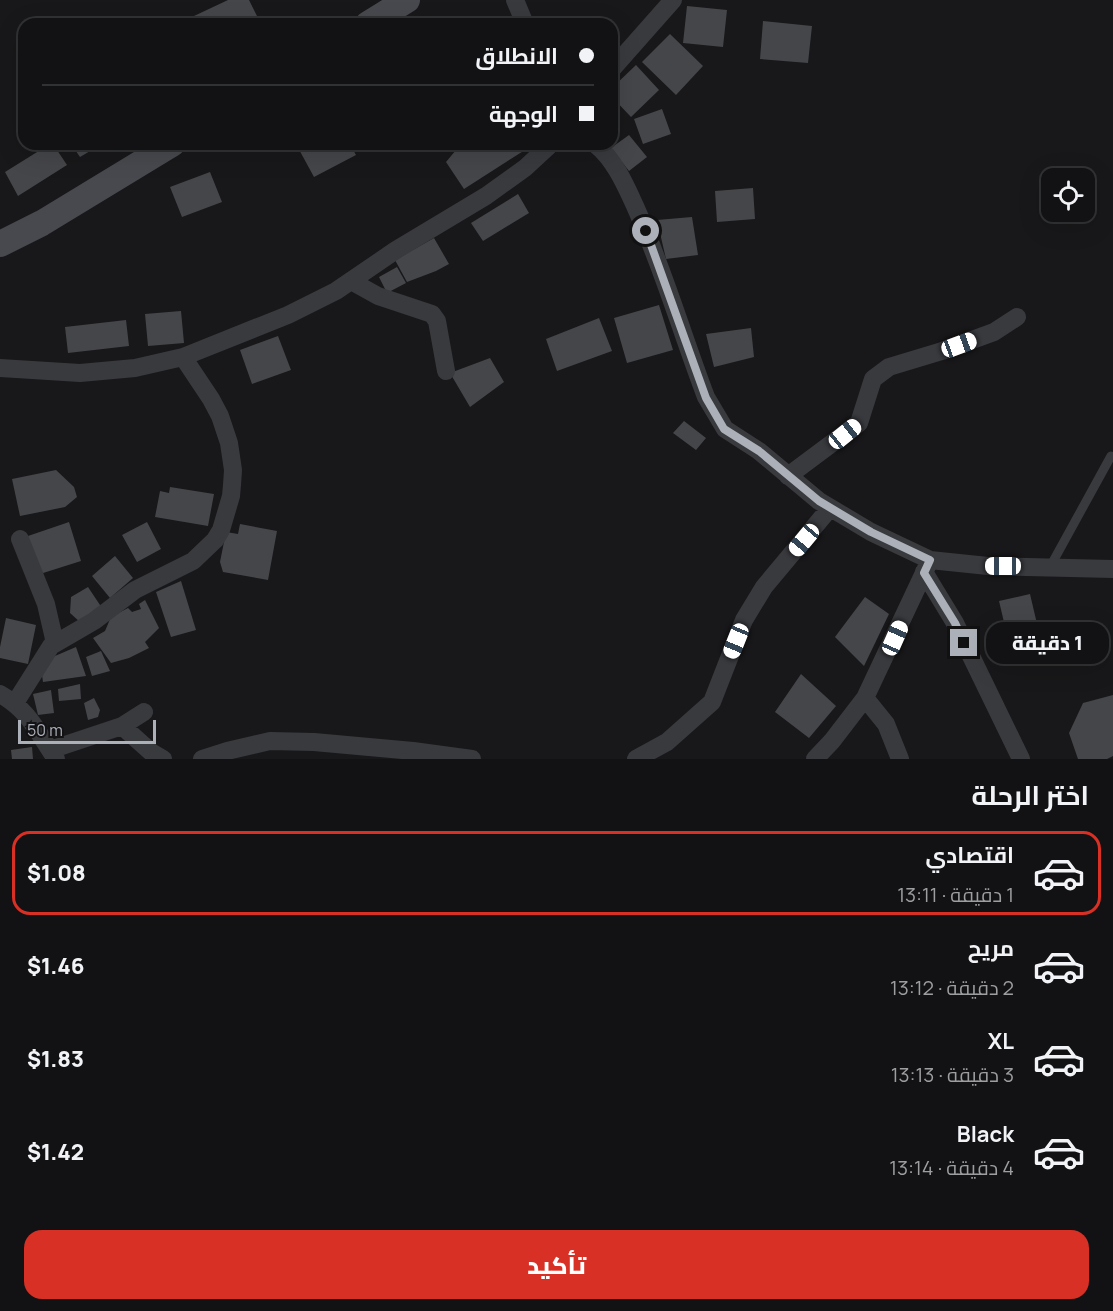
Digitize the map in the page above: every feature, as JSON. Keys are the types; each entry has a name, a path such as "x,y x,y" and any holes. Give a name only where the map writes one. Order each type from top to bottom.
{"main road":[{"path":"378,18 407,0"},
{"path":"0,244 42,223 162,150"}],"street":[{"path":"515,0 522,18"},
{"path":"618,62 674,0"},
{"path":"0,368 80,373 135,368 183,357 288,315 318,302 396,250 486,196 525,168 544,150"},
{"path":"601,150 610,158 646,231 706,398 719,422 731,434 759,451 819,501 927,566 1050,567 1110,571"},
{"path":"351,281 378,296 432,314 437,321 446,371"},
{"path":"788,476 860,423 873,378 889,367 994,332 1017,317"},
{"path":"144,712 122,726 53,755 25,712 8,699 55,643 80,630 142,586 194,561 215,540 221,530 231,496 233,470 229,443 211,399 183,357"},
{"path":"636,759 667,742 712,702 744,620 764,587 830,508"},
{"path":"20,539 46,604 55,643"},
{"path":"815,759 865,698 927,566"},
{"path":"927,566 1021,759"},
{"path":"865,698 886,724 900,759"},
{"path":"122,726 151,752 163,759"},
{"path":"202,759 270,741 314,742 472,759"}],"lane":[{"path":"1050,567 1111,456"}],"building":[{"path":"228,0 249,0 258,18 195,18 194,16"},
{"path":"687,6 727,10 723,47 683,43"},
{"path":"763,21 812,26 808,63 760,59"},
{"path":"670,34 703,66 676,95 642,62"},
{"path":"636,65 659,90 631,117 618,103 618,82"},
{"path":"662,109 671,134 643,144 634,119"},
{"path":"629,135 647,157 629,171 613,150 618,150 618,143"},
{"path":"40,150 57,150 67,165 18,196 5,172"},
{"path":"75,150 92,150 80,157"},
{"path":"299,150 353,150 356,155 314,177"},
{"path":"456,150 525,150 464,189 446,162"},
{"path":"210,172 222,202 182,217 170,187"},
{"path":"753,188 755,219 717,222 715,191"},
{"path":"518,194 529,213 483,241 471,223"},
{"path":"692,217 698,255 666,259 657,220"},
{"path":"434,238 449,264 407,282 395,260"},
{"path":"397,267 406,283 387,293 379,277"},
{"path":"659,305 673,350 627,363 614,318"},
{"path":"181,311 184,343 148,346 145,314"},
{"path":"599,318 612,351 557,371 546,339"},
{"path":"126,320 129,346 68,353 65,327"},
{"path":"751,328 754,357 714,367 706,334"},
{"path":"278,336 291,370 252,384 240,350"},
{"path":"490,358 504,382 470,407 450,373"},
{"path":"684,421 706,438 696,450 673,433"},
{"path":"56,470 74,487 77,497 65,507 20,516 12,479"},
{"path":"170,487 214,494 208,526 155,517 160,491 169,493"},
{"path":"69,522 81,561 40,574 28,536"},
{"path":"147,522 161,549 137,562 122,535"},
{"path":"240,524 277,531 268,580 223,572 220,562 226,532 238,534"},
{"path":"115,556 133,578 110,598 92,576"},
{"path":"181,581 196,630 171,637 156,592"},
{"path":"88,587 102,608 80,622 70,613 71,597"},
{"path":"1030,594 1038,628 1007,635 999,601"},
{"path":"865,597 889,614 864,666 835,637"},
{"path":"145,600 159,628 145,642 149,648 129,658 111,663 93,638 105,631 111,617 128,608 132,612 141,609 139,604"},
{"path":"6,618 36,625 28,664 0,658"},
{"path":"1097,637 1106,641 1107,650 1100,655 1090,653 1089,643"},
{"path":"1086,644 1087,652 1072,655 1071,646"},
{"path":"76,647 86,676 43,682 42,675 48,659"},
{"path":"101,651 110,671 92,676 86,657"},
{"path":"801,674 836,706 809,738 775,712"},
{"path":"80,684 81,699 59,701 58,689"},
{"path":"51,690 54,713 38,715 33,694"},
{"path":"1113,695 1113,756 1107,759 1078,759 1069,733 1083,703"},
{"path":"94,698 100,710 98,717 88,720 84,703"},
{"path":"32,747 33,759 12,759 11,750"}],"route":[{"path":"646,231 706,398 724,429 759,451 819,501 871,532 930,560 924,573 955,623 964,643"}]}
